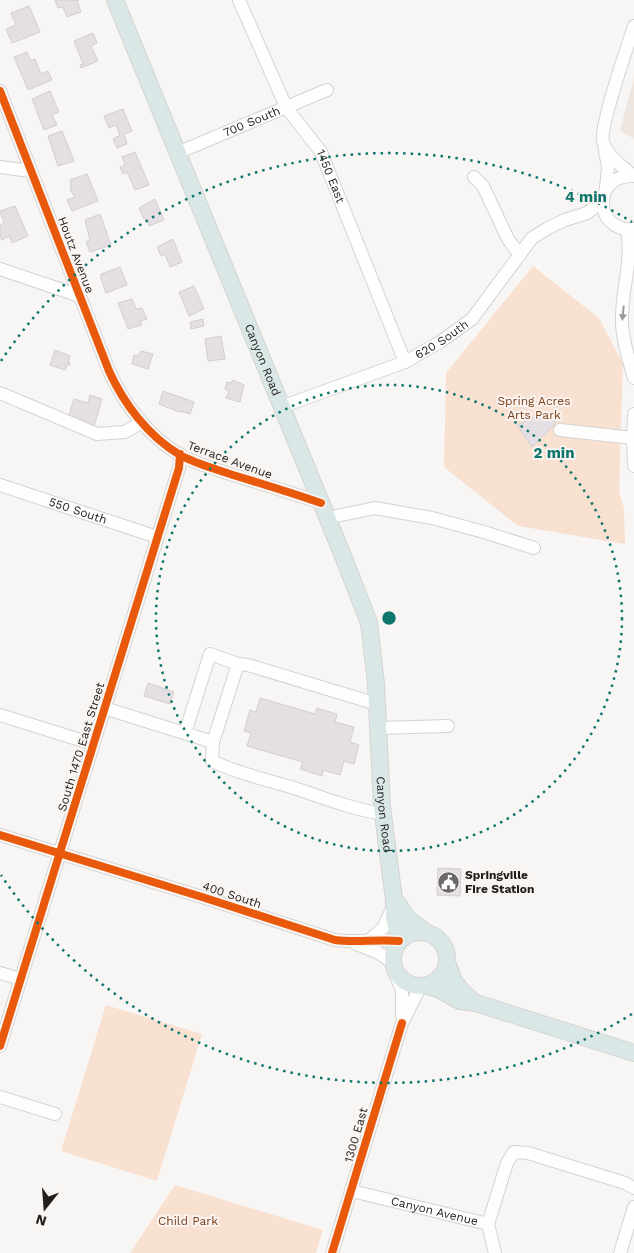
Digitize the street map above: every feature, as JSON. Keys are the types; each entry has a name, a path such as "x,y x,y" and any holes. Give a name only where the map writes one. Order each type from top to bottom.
{"main road":[{"name":"Canyon Road","path":"114,0 369,623 377,704 383,814 399,941"},
{"name":"Canyon Road","path":"394,903 398,904 408,919 427,933"},
{"path":"476,1003 454,981 447,962 447,954 440,940 427,933 412,933 399,941 392,957 394,968 404,982 440,990 460,1001 476,1003 634,1053"},
{"path":"424,986 440,977 447,962"}],"street":[{"name":"1450 East","path":"239,0 286,107 321,152 405,362"},
{"path":"634,26 606,120 603,142 608,167 606,188 602,202 610,222 618,227 630,229 622,321 625,343 634,378"},
{"name":"Houtz Avenue","path":"0,90 30,171 114,382 142,422"},
{"name":"700 South","path":"177,153 327,90"},
{"path":"603,142 615,162 634,176"},
{"path":"0,167 30,171"},
{"path":"606,188 618,178 634,176"},
{"path":"474,177 483,186 508,240 520,255"},
{"name":"620 South","path":"281,407 405,362 440,342 472,319 532,238 565,220 587,213 602,202"},
{"path":"565,220 610,222"},
{"path":"0,269 80,296"},
{"path":"0,393 97,434 125,432 142,422"},
{"path":"634,414 634,466"},
{"name":"Terrace Avenue","path":"142,422 159,439 180,454 200,464 321,503"},
{"path":"560,430 633,438"},
{"name":"South 1470 East Street","path":"0,1046 156,537 179,468 180,454"},
{"name":"550 South","path":"0,486 156,537"},
{"path":"327,518 375,508 432,518 500,536 534,548"},
{"path":"185,733 210,654 238,664 248,665 377,704"},
{"path":"238,664 213,742 212,761 228,769 360,810 383,814"},
{"path":"104,708 213,742"},
{"path":"0,715 93,744"},
{"path":"378,728 448,726"},
{"name":"400 South","path":"0,835 335,940 351,942 399,941"},
{"path":"368,941 383,928 394,903"},
{"name":"400 South","path":"351,942 382,954 389,959 394,968"},
{"name":"1300 East","path":"394,968 402,990 402,1023"},
{"path":"0,973 20,979"},
{"name":"1300 East","path":"332,1253 402,1023 424,986"},
{"path":"0,1097 55,1114"},
{"path":"488,1224 507,1163 514,1152 528,1153 625,1183 634,1188"},
{"name":"Canyon Avenue","path":"352,1190 488,1224 495,1253"},
{"path":"620,1253 634,1207"}],"shaded area":[{"path":"634,78 634,139 620,130"}],"green space":[{"name":"Spring Acres Arts Park","path":"533,266 599,318 623,364 619,492 624,508 625,544 518,526 444,467 446,373"},
{"path":"106,1005 202,1034 157,1181 61,1151"},
{"name":"Child Park","path":"175,1185 323,1230 316,1253 130,1253"}],"building":[{"path":"55,0 79,0 77,1 81,12 67,17 63,7 58,8"},
{"path":"29,6 40,32 12,43 6,29 16,25 11,13"},
{"path":"93,33 97,43 91,46 98,61 81,68 80,65 83,64 74,41"},
{"path":"27,52 31,61 35,59 41,74 48,71 52,80 28,90 14,57"},
{"path":"50,91 59,112 52,115 57,125 44,130 32,99"},
{"path":"123,109 132,131 124,134 127,144 117,148 113,139 120,135 116,125 109,128 104,116"},
{"path":"62,131 74,161 58,166 48,136"},
{"path":"135,152 149,185 135,190 127,172 123,174 120,167 125,165 122,157"},
{"path":"87,174 98,201 72,211 67,200 75,197 70,190 72,190 70,180"},
{"path":"155,199 164,220 149,226 139,208"},
{"path":"15,206 28,236 12,243 9,236 2,240 0,236 0,225 4,223 0,211"},
{"path":"100,214 111,245 90,252 86,242 90,240 85,220"},
{"path":"173,239 182,262 170,267 165,254 161,256 157,247"},
{"path":"120,267 127,285 106,293 101,274"},
{"path":"194,286 204,309 189,316 179,292"},
{"path":"132,299 136,309 142,308 147,319 140,321 142,325 128,329 118,303"},
{"path":"203,319 204,326 191,329 190,322"},
{"path":"221,336 225,359 208,361 205,339"},
{"path":"55,350 70,356 68,362 70,365 67,365 65,370 50,365"},
{"path":"141,351 153,354 148,369 132,364 134,355 138,356"},
{"path":"233,380 244,385 240,402 226,398 229,391 225,389 227,382 231,383"},
{"path":"163,391 194,402 190,414 159,404"},
{"path":"90,395 102,399 94,426 68,418 74,399 88,403"},
{"path":"548,411 556,423 532,447 517,425"},
{"path":"148,683 174,692 170,704 144,696"},
{"path":"260,698 315,714 317,708 337,714 335,722 354,727 350,742 359,745 354,764 344,761 340,775 323,770 322,776 300,769 303,762 247,746 251,733 244,731 250,710 256,712"},
{"name":"Springville Fire Station","path":"438,868 461,869 460,896 437,895"}],"cycle path":[{"path":"0,91 109,371 122,395 138,418 147,429 168,447 186,458 199,464 321,503"},
{"path":"0,1046 179,468 180,454"},
{"path":"0,835 335,940 399,941"},
{"path":"332,1253 402,1023"}],"place":[{"name":"Springville Fire Station","path":"449,882"}]}
